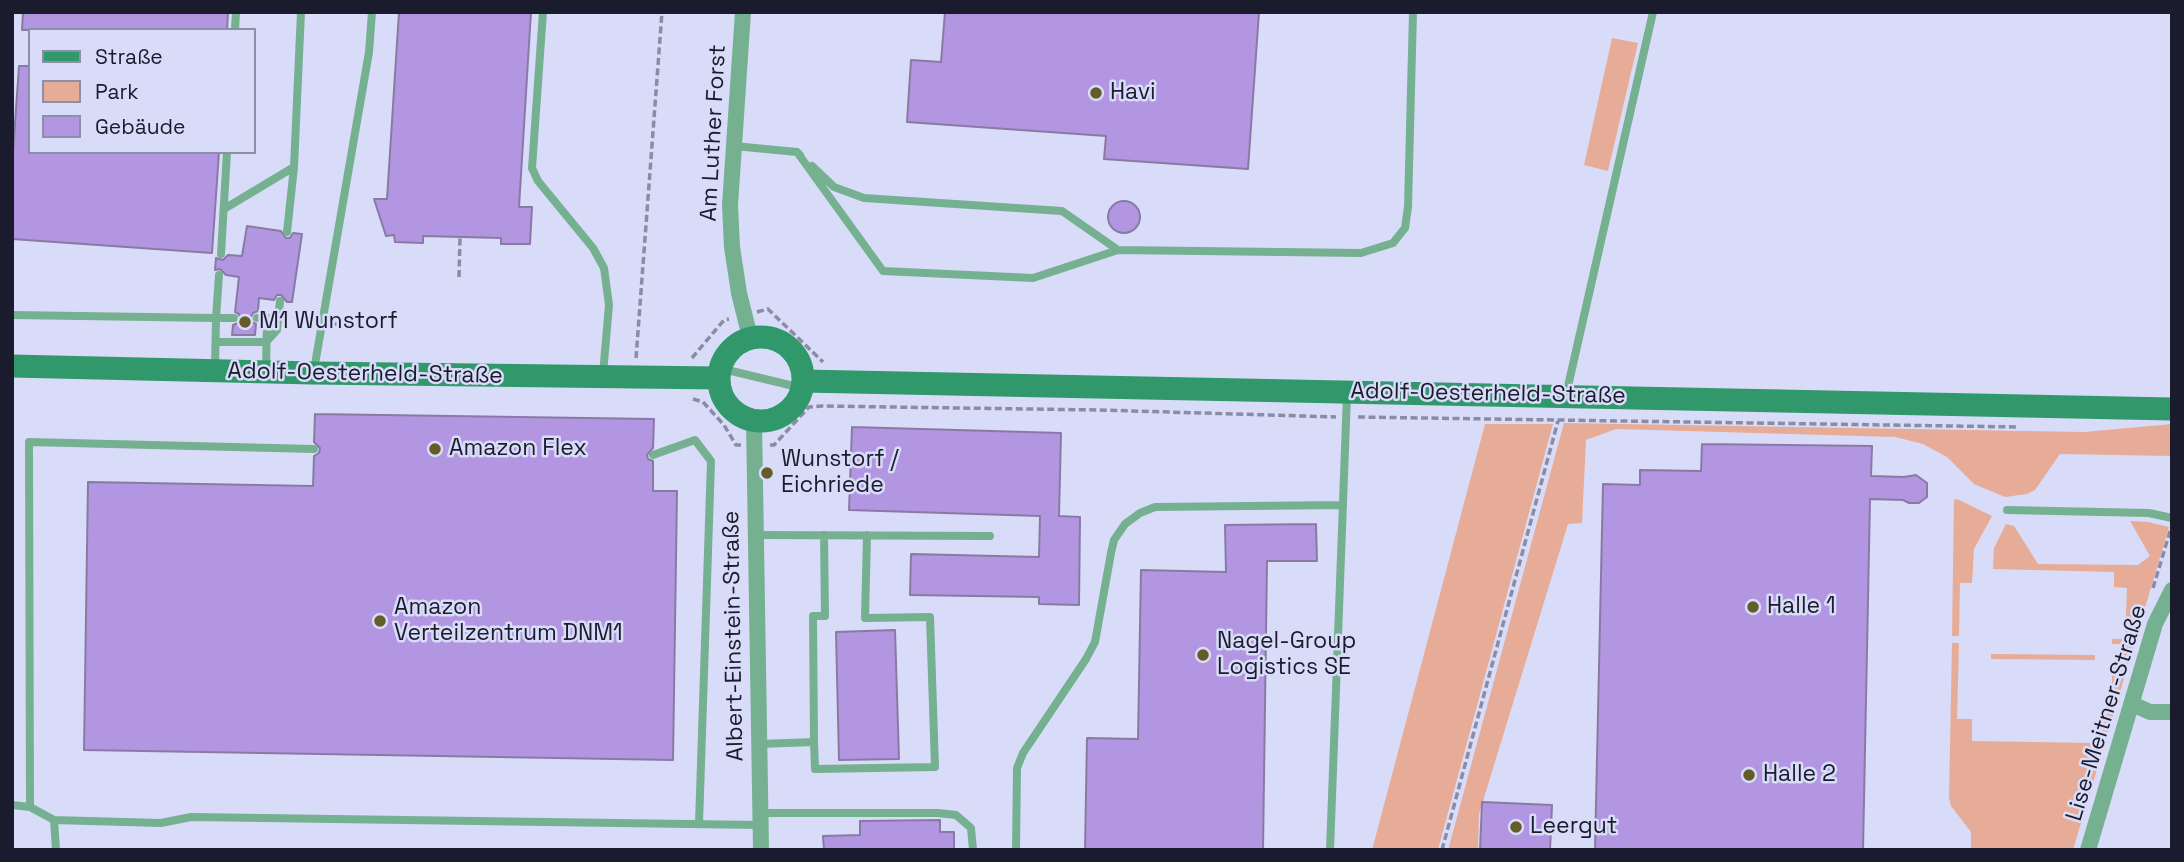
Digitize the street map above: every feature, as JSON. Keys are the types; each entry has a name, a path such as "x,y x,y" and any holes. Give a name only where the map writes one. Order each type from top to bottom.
{"street":[{"name":"Am Luther Forst","path":"743,12 730,205 732,247 750,338"},
{"path":"763,336 776,339 797,355 802,368 803,385 798,400 779,418 754,421 733,411 723,398 719,373 731,349 750,338 763,336"},
{"name":"Adolf-Oesterheld-Straße","path":"12,366 603,377 719,373"},
{"name":"Adolf-Oesterheld-Straße","path":"803,385 1347,391 2172,408"},
{"name":"Albert-Einstein-Straße","path":"754,421 761,850"},
{"name":"Lise-Meitner-Straße","path":"2088,850 2155,624 2172,590"},
{"path":"2132,704 2150,712 2172,712"}],"lane":[{"path":"287,232 294,167 301,12"},
{"path":"313,373 369,52 372,12"},
{"path":"543,12 532,168 538,181 593,248 604,268 609,305 603,377"},
{"path":"797,152 883,271 1033,278 1118,250 1361,253 1393,243 1405,228 1408,207 1413,12"},
{"path":"1566,396 1653,12"},
{"path":"734,146 797,152 834,187 864,198 1062,211 1118,250"},
{"path":"221,254 227,154"},
{"path":"224,209 294,167"},
{"path":"215,371 219,275"},
{"path":"266,342 276,330 280,301"},
{"path":"12,315 234,318"},
{"path":"257,318 267,318 266,372"},
{"path":"216,342 266,342"},
{"path":"719,373 803,385"},
{"path":"1329,850 1347,391"},
{"path":"653,455 695,440 711,461 699,824"},
{"path":"30,807 29,442 314,449"},
{"path":"1016,850 1017,768 1023,753 1095,642 1114,540 1125,524 1140,513 1155,507 1343,505"},
{"path":"2007,510 2149,513 2172,518"},
{"path":"755,535 990,536"},
{"path":"824,535 824,616 813,616 815,769 935,766 930,617 866,618 867,535"},
{"path":"759,744 814,741"},
{"path":"12,805 30,807 54,820 161,823 191,817 699,824 760,819 938,813 956,815 971,828 973,850"},
{"path":"54,820 56,850"}],"path":[{"path":"636,377 662,12"},
{"path":"459,277 460,237"},
{"path":"321,324 366,325"},
{"path":"1442,850 1566,396"},
{"path":"754,445 774,445 809,407 822,406 2029,428"},
{"path":"2153,589 2172,526"}],"green space":[{"path":"1612,38 1638,43 1608,171 1584,165"},
{"path":"1564,423 2084,432 2172,424 2172,456 2060,454 2035,490 2005,497 1974,484 1947,457 1923,444 1895,437 1616,429 1586,440 1582,523 1568,524 1479,814 1478,850 1448,850"},
{"path":"1485,424 1553,424 1438,850 1372,850"},
{"path":"1954,500 1992,516 1974,549 1972,583 1960,583 1959,636 1952,636"},
{"path":"2130,521 2169,527 2073,850 1971,850 1971,832 1951,806 1949,797 1952,643 1959,643 1957,719 1972,719 1972,741 2098,743 2112,697 2112,664 2124,663 2124,644 2112,644 2112,639 2125,639 2127,588 2114,587 2114,572 1993,569 1994,548 2006,524 2014,526 2038,564 2138,565 2150,556"},
{"path":"1991,654 2095,655 2095,660 1991,659"}],"building":[{"path":"23,12 228,12 227,28 22,30"},
{"path":"399,12 531,12 519,207 532,207 530,244 501,244 501,238 423,236 423,243 395,242 394,235 386,236 374,199 387,199"},
{"name":"Havi","path":"945,12 1259,12 1248,169 1104,159 1106,136 907,122 911,60 941,62"},
{"path":"19,66 28,66 28,154 219,154 212,253 12,239 12,167"},
{"path":"1124,201 1136,205 1140,217 1136,229 1124,233 1112,229 1108,217 1112,205"},
{"path":"247,226 281,231 286,238 290,238 293,233 302,234 292,302 287,302 281,295 277,295 274,300 259,298 258,311 251,317 256,324 255,335 232,335 233,325 240,319 235,312 239,277 226,275 220,269 215,270 216,258 223,260 228,255 242,256"},
{"name":"Amazon Verteilzentrum DNM1","path":"315,414 654,419 653,448 647,455 648,459 653,461 653,491 677,491 673,760 84,750 88,482 313,486 314,456 319,453 320,448 314,442"},
{"path":"852,427 1061,433 1059,516 1080,517 1079,605 1039,604 1039,597 910,595 911,554 1039,557 1040,516 849,510"},
{"path":"1702,444 1872,446 1871,476 1916,475 1927,483 1927,497 1919,503 1870,499 1863,850 1595,850 1603,484 1640,485 1640,470 1701,471"},
{"name":"Nagel-Group Logistics SE","path":"1316,524 1317,561 1267,561 1263,850 1085,850 1087,738 1138,739 1141,570 1226,572 1225,525"},
{"path":"895,630 899,759 839,760 836,632"},
{"name":"Leergut","path":"1482,802 1552,805 1550,850 1480,850"},
{"path":"940,820 940,832 954,832 954,850 824,850 823,836 860,835 860,821"}],"place":[{"name":"Havi","path":"1096,93"},
{"name":"M1 Wunstorf","path":"245,322"},
{"name":"Amazon Flex","path":"435,449"},
{"name":"Wunstorf / Eichriede","path":"767,473"},
{"name":"Halle 1","path":"1753,607"},
{"name":"Amazon Verteilzentrum DNM1","path":"380,621"},
{"name":"Nagel-Group Logistics SE","path":"1203,655"},
{"name":"Halle 2","path":"1749,775"},
{"name":"Leergut","path":"1516,827"}]}
